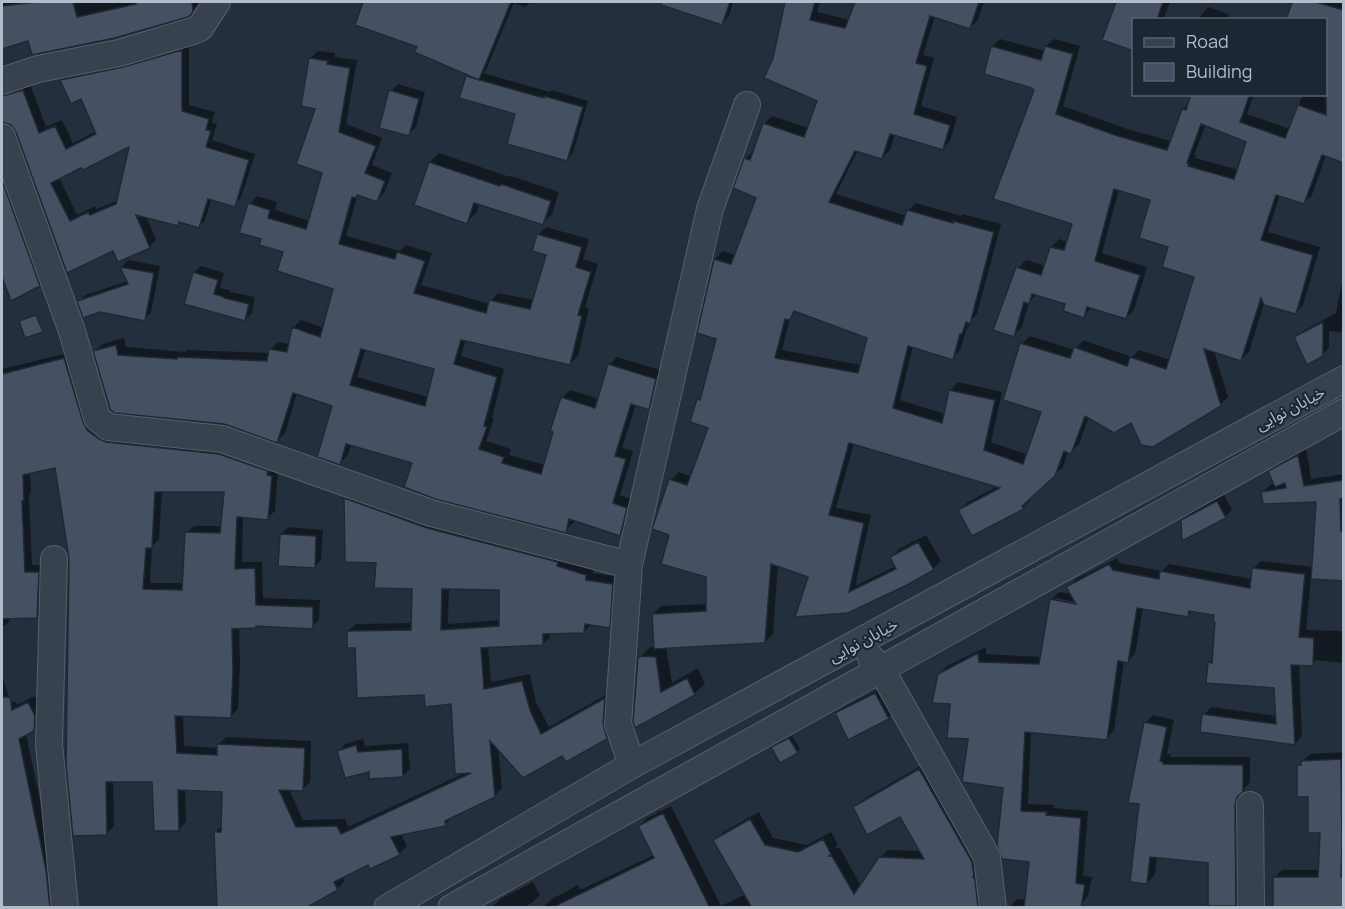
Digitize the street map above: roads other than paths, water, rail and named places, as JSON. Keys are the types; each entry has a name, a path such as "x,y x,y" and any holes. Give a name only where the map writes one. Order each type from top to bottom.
{"street":[{"path":"2,81 38,69 119,53 193,31 200,28 217,2"},
{"path":"632,765 618,724 629,565 710,209 747,105"},
{"path":"2,137 72,331 97,418 108,427 222,439 431,513 629,565"},
{"name":"خیابان نوایی","path":"387,908 632,765 1344,379"},
{"name":"خیابان نوایی","path":"451,908 1344,412"},
{"path":"54,559 49,744 65,908"},
{"path":"857,643 881,669 987,857 993,908"},
{"path":"1250,805 1251,908"}]}
